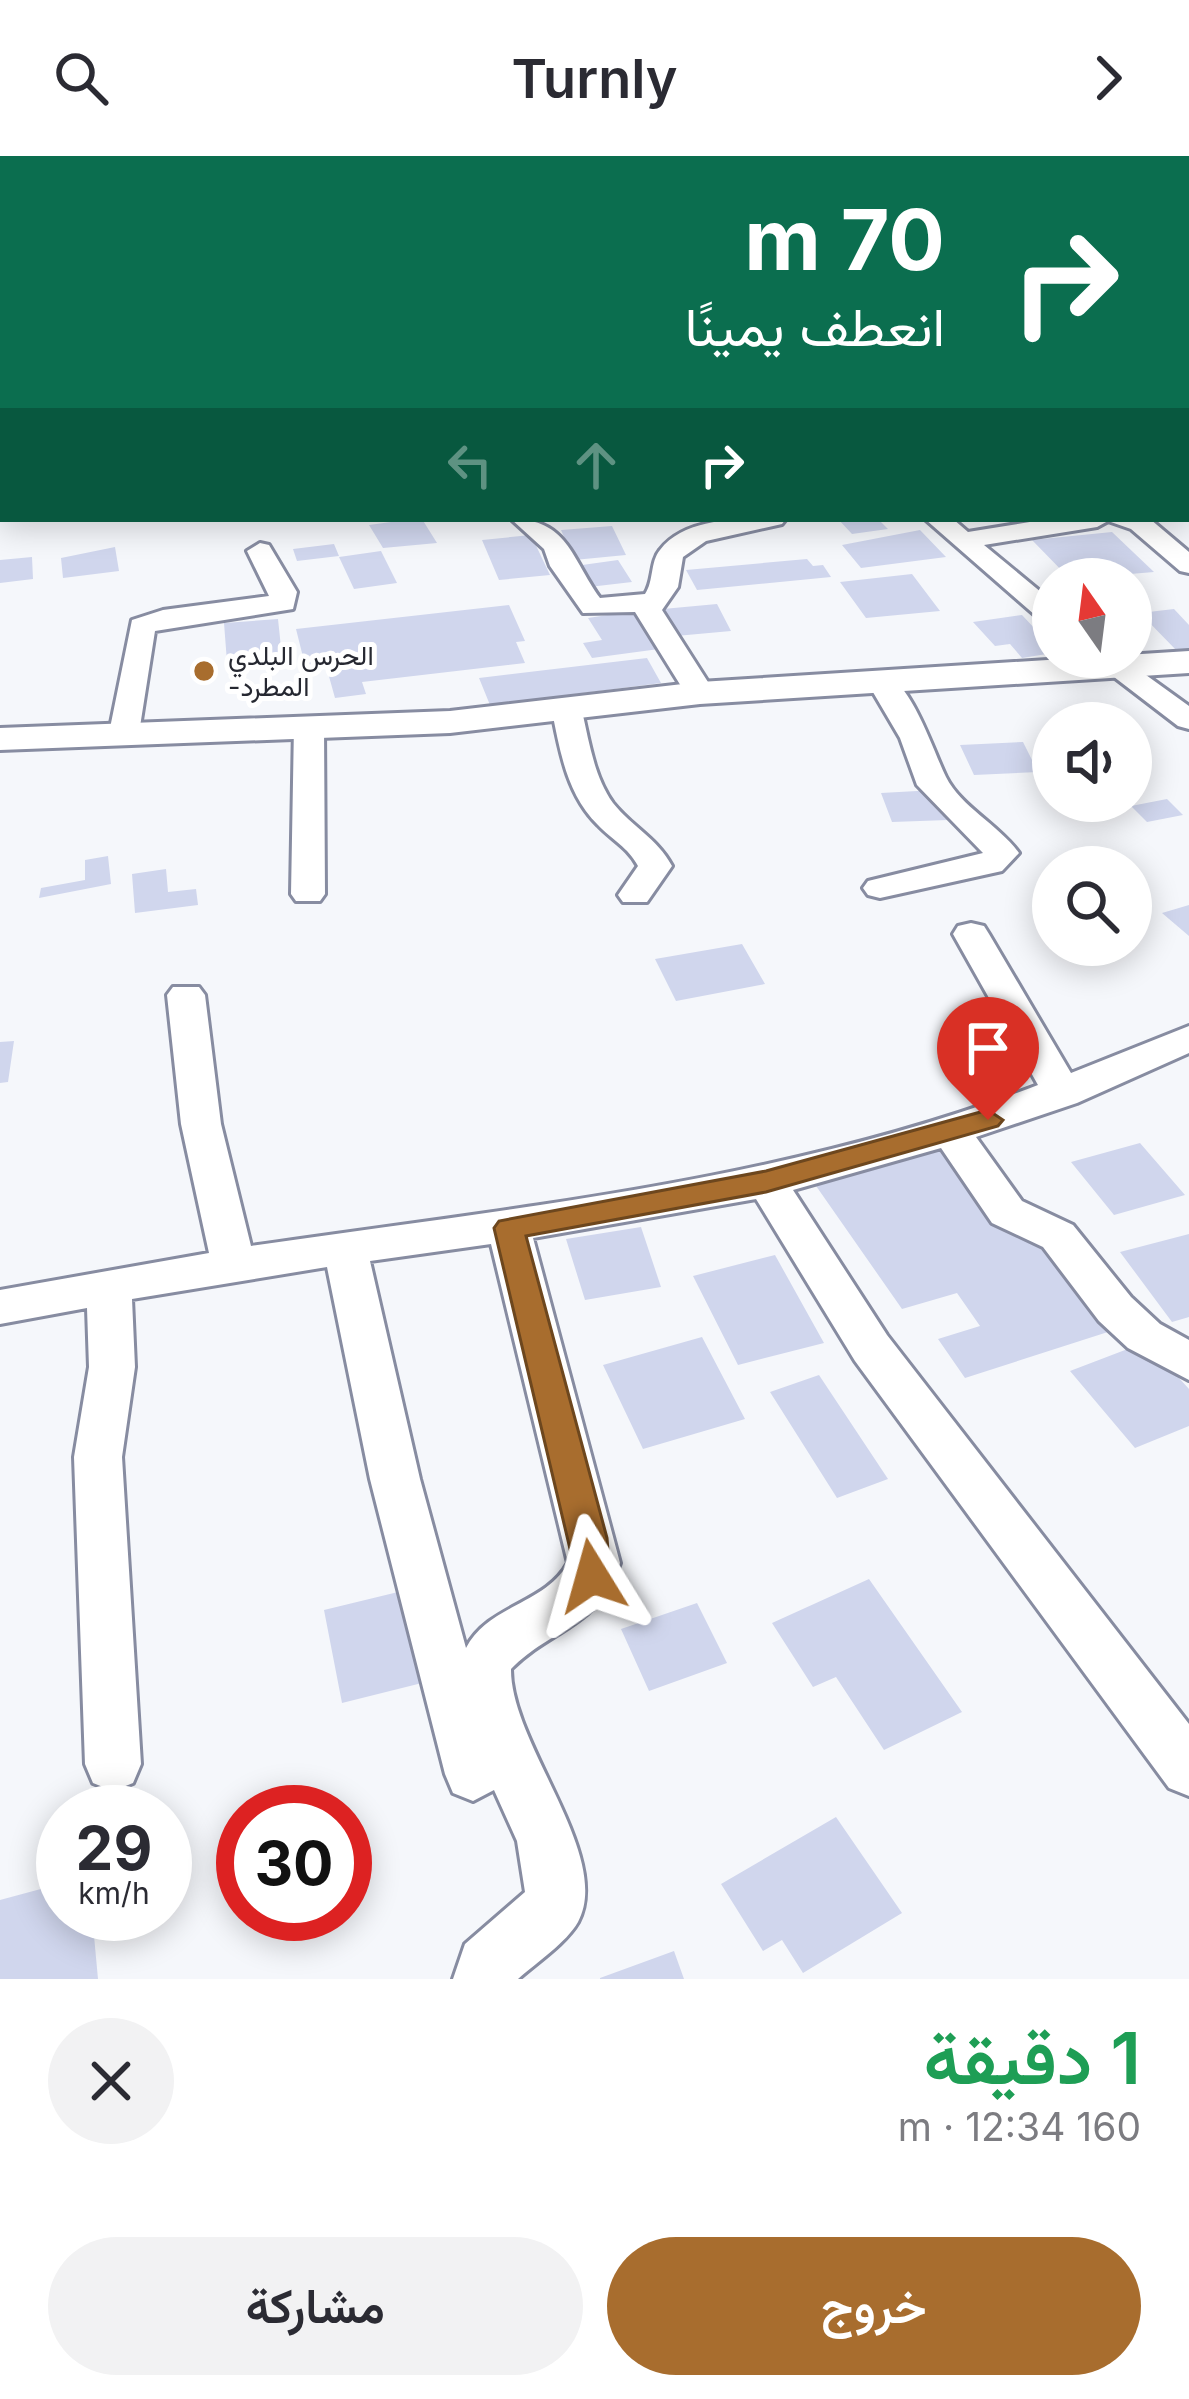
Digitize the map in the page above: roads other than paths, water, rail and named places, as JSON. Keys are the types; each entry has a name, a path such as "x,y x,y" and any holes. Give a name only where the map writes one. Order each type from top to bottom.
{"street":[{"path":"528,522 556,546 563,566 593,607 651,602"},
{"path":"700,693 648,610 664,587 670,554 698,536 760,522"},
{"path":"942,522 1032,598"},
{"path":"964,540 1078,522"},
{"path":"1126,522 1160,538 1189,566"},
{"path":"124,734 142,626 163,618 280,605 285,601 284,592 260,551"},
{"path":"1152,662 1189,662"},
{"path":"0,739 449,722 700,693 1032,668"},
{"path":"1131,678 1189,720"},
{"path":"880,888 989,864 1002,856 933,785 915,738 882,682"},
{"path":"567,711 588,784 607,816 643,841 655,866 634,895"},
{"path":"308,894 309,726"},
{"path":"971,934 1063,1094"},
{"path":"186,995 201,1124 235,1264"},
{"path":"0,1307 235,1264 509,1228 766,1181 951,1132 1063,1094 1189,1038"},
{"path":"951,1132 1006,1212 1058,1237 1115,1309 1144,1336 1189,1362"},
{"path":"766,1181 871,1348 1189,1769"},
{"path":"484,1979 488,1966 555,1905 554,1871 545,1840 495,1724 485,1688 485,1664 498,1646 586,1587 594,1563 509,1228"},
{"path":"345,1248 395,1479 472,1774"},
{"path":"109,1289 112,1367 98,1457 113,1764"}],"place":[{"name":"الحرس البلدي -المطرد","path":"204,671"}]}
